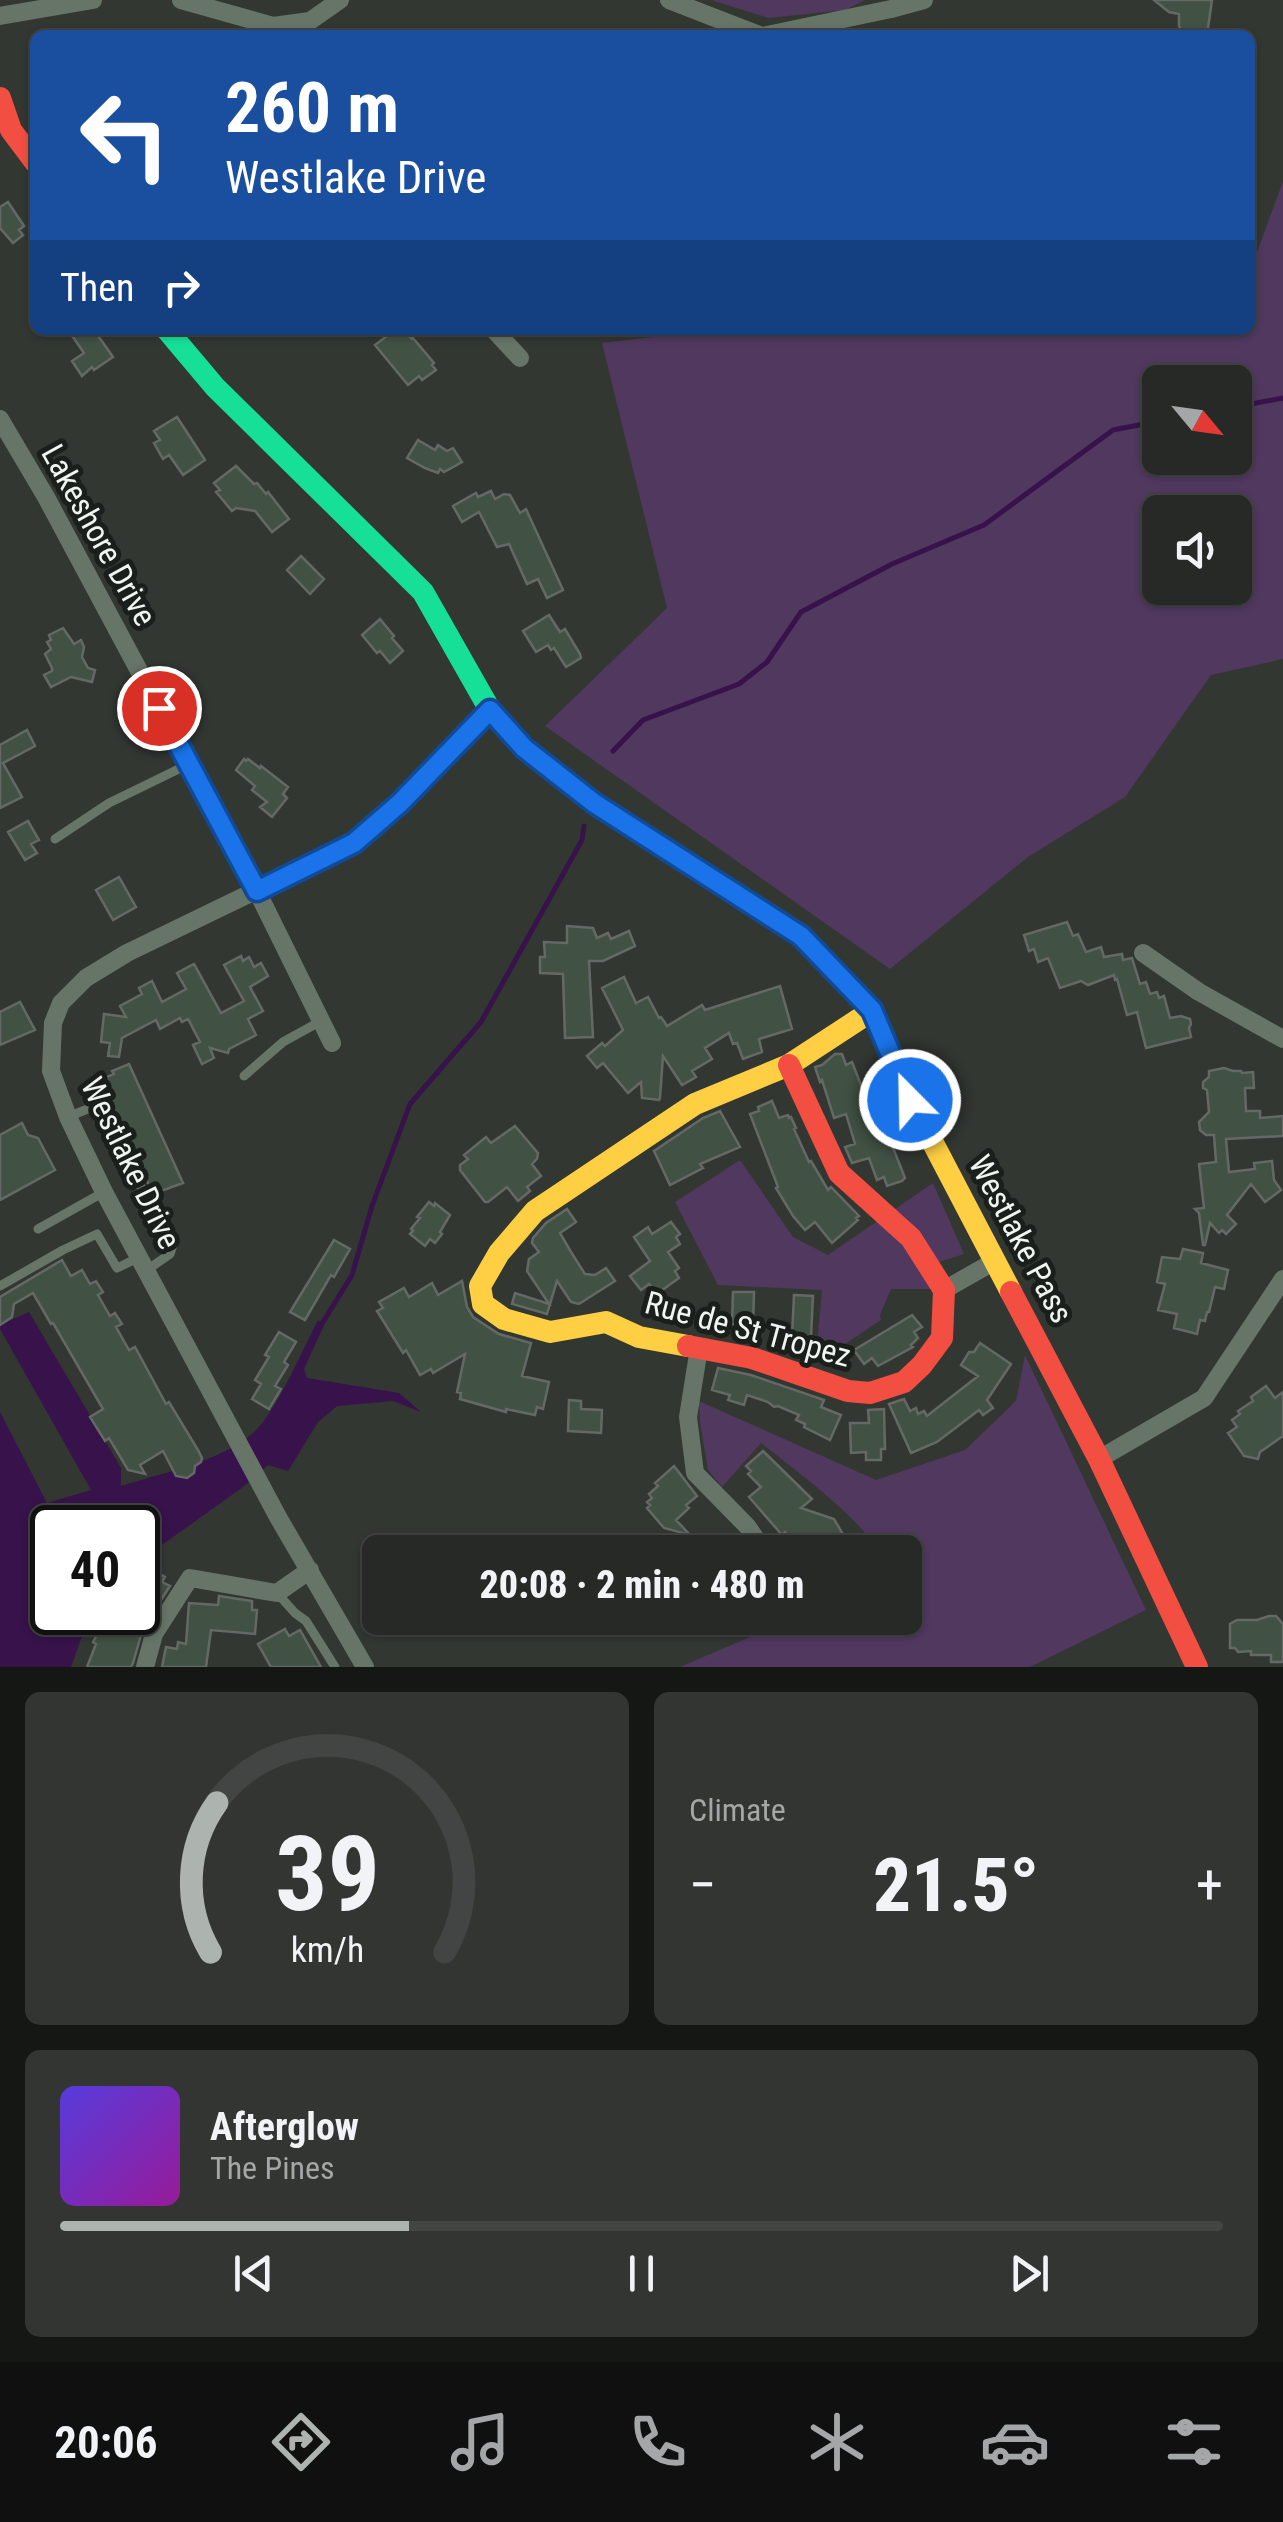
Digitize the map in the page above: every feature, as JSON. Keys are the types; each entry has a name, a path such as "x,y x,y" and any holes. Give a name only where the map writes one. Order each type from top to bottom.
{"street":[{"path":"0,16 93,0"},
{"path":"181,0 275,30 310,21 340,0"},
{"path":"669,0 746,30"},
{"path":"788,30 924,0"},
{"path":"0,98 11,130 30,155"},
{"path":"171,335 215,387 423,592 490,710"},
{"path":"499,335 520,358"},
{"name":"Lakeshore Drive","path":"0,419 46,497 257,891 332,1043"},
{"name":"Westlake Drive","path":"365,1667 104,1192 68,1118 50,1070 53,1024 61,1003 86,978 354,843 400,803 490,710"},
{"name":"Westlake Pass","path":"490,710 524,748 594,803 801,936 872,1010 910,1100 1100,1458 1197,1667"},
{"path":"1143,953 1224,1008 1283,1040"},
{"name":"Rue de St Tropez","path":"872,1010 789,1064 695,1104 535,1211 499,1253 480,1286 483,1304 504,1318 550,1332 606,1322 639,1337 752,1358 848,1391 870,1393 904,1382 922,1366 942,1338 944,1290"},
{"path":"789,1064 839,1173 911,1238 944,1290 995,1261"},
{"path":"1100,1458 1204,1398 1283,1279"},
{"path":"699,1348 688,1417 695,1474 753,1535"},
{"path":"144,1667 154,1634 190,1578 277,1592 310,1570"}],"lane":[{"path":"55,838 109,803 189,764"},
{"path":"244,1076 283,1042 321,1020"},
{"path":"68,1118 102,1103 172,1245 170,1254 144,1264 117,1268 97,1234"},
{"path":"38,1229 104,1192"},
{"path":"0,1286 121,1223"},
{"path":"277,1592 306,1621 335,1667"}],"shaded area":[{"path":"711,0 865,0 845,10 769,18"},
{"path":"1283,181 1283,659 1211,675 1125,797 1028,857 890,969 545,726 667,608 602,343 671,335 1255,335 1255,258"},
{"path":"740,1160 793,1237 828,1255 933,1183 964,1254 936,1263 930,1289 891,1289 881,1320 836,1350 817,1344 822,1290 718,1285 675,1202"},
{"path":"29,1312 121,1468 121,1486 207,1459 252,1434 279,1397 318,1320 324,1325 304,1369 307,1378 399,1393 421,1412 393,1401 337,1406 318,1422 288,1471 268,1465 160,1546 160,1505 30,1505 30,1635 83,1635 71,1667 0,1667 0,1412 47,1503 91,1490 0,1325"},
{"path":"1025,1355 1146,1610 1030,1667 680,1667 754,1635 922,1635 922,1535 866,1535 841,1508 761,1443 722,1487 708,1470 699,1401 876,1480 965,1450 1016,1401"}],"building":[{"path":"1154,0 1212,0 1208,30 1181,30 1179,14 1169,12"},
{"path":"8,202 24,226 19,230 23,235 13,243 0,228 0,207"},
{"path":"71,335 98,335 113,357 82,376 72,361 84,353"},
{"path":"388,335 408,335 436,370 408,385 375,345"},
{"path":"177,417 205,460 183,475 169,455 163,459 154,443 160,440 154,431"},
{"path":"418,440 435,450 438,445 447,451 453,448 462,462 438,473 425,468 407,458"},
{"path":"236,466 268,492 289,519 272,532 255,511 232,511 216,492 220,490 214,483"},
{"path":"491,491 495,499 510,495 520,513 526,509 563,590 547,598 538,579 527,584 509,544 497,547 479,512 462,522 453,506 476,493 478,497"},
{"path":"301,556 324,579 310,594 287,570"},
{"path":"549,615 560,632 565,629 580,654 581,658 566,667 548,645 536,652 523,631"},
{"path":"380,619 403,651 390,663 362,635"},
{"path":"63,628 74,644 81,640 82,657 88,668 95,670 92,682 71,677 51,687 44,675 52,671 45,654 51,649 49,635"},
{"path":"27,730 35,746 3,763 22,797 0,808 0,745"},
{"path":"244,759 261,766 288,787 283,794 287,798 272,817 260,807 267,802 252,790 255,786 236,770"},
{"path":"28,821 39,840 31,844 37,853 25,860 8,832"},
{"path":"119,877 136,907 113,920 96,890"},
{"path":"1067,922 1086,952 1101,947 1104,957 1122,954 1123,960 1132,958 1140,984 1146,982 1150,994 1164,996 1170,1018 1190,1019 1191,1037 1146,1048 1137,1012 1127,1015 1114,975 1088,985 1081,981 1060,988 1048,958 1038,962 1024,935"},
{"path":"567,926 593,928 597,938 608,933 611,939 629,931 635,946 603,961 589,961 593,1037 565,1038 563,974 540,973 544,942 567,943"},
{"path":"241,956 243,961 249,957 254,967 261,963 268,976 250,987 263,1011 248,1019 256,1035 228,1053 210,1048 214,1058 202,1064 193,1045 200,1042 188,1019 182,1022 180,1018 160,1029 156,1020 122,1038 119,1057 108,1056 110,1043 101,1042 104,1014 126,1017 120,1006 142,994 139,988 152,981 162,1002 186,989 177,973 194,964 221,1013 244,1001 224,965"},
{"path":"624,977 636,1003 648,997 667,1026 702,1005 705,1010 780,986 792,1029 759,1039 762,1052 743,1059 729,1033 705,1048 712,1059 692,1071 696,1077 682,1085 663,1056 659,1100 642,1098 641,1082 628,1093 603,1063 597,1068 587,1056 623,1030 602,988"},
{"path":"20,1002 35,1030 0,1045 0,1012"},
{"path":"835,1054 842,1054 846,1065 852,1062 863,1090 870,1087 875,1115 883,1137 888,1135 905,1178 902,1181 887,1186 884,1177 877,1180 869,1158 852,1163 845,1147 855,1144 846,1114 834,1118 815,1067"},
{"path":"129,1064 183,1183 153,1194 100,1080"},
{"path":"1224,1068 1253,1072 1254,1088 1245,1088 1246,1111 1260,1111 1260,1118 1283,1116 1283,1136 1226,1139 1229,1172 1255,1169 1254,1163 1272,1161 1274,1180 1281,1190 1265,1202 1251,1184 1227,1215 1236,1224 1226,1234 1222,1230 1219,1233 1210,1223 1203,1245 1199,1213 1195,1209 1204,1208 1199,1164 1216,1162 1214,1135 1200,1130 1199,1122 1209,1112 1203,1082 1209,1071"},
{"path":"772,1101 779,1118 791,1117 809,1162 828,1190 831,1187 859,1216 832,1243 815,1222 805,1230 776,1188 750,1114"},
{"path":"720,1111 740,1147 700,1164 703,1168 670,1185 654,1151"},
{"path":"22,1123 28,1135 38,1138 55,1170 0,1200 0,1135"},
{"path":"515,1126 538,1153 532,1164 541,1176 518,1201 507,1187 485,1202 460,1165 468,1159 464,1155 486,1137 491,1143"},
{"path":"429,1202 450,1215 435,1243 430,1239 425,1246 410,1234"},
{"path":"567,1209 576,1222 560,1233 585,1274 595,1275 606,1268 615,1281 579,1304 571,1302 557,1281 547,1314 512,1304 515,1293 549,1304 527,1271 529,1259 539,1252 532,1243 546,1223"},
{"path":"671,1222 680,1234 676,1237 680,1244 668,1252 679,1268 675,1271 679,1278 657,1294 649,1284 641,1290 630,1276 650,1261 634,1237 648,1227 652,1234"},
{"path":"334,1240 350,1249 305,1320 290,1312"},
{"path":"1183,1249 1203,1253 1201,1263 1228,1270 1224,1289 1215,1287 1209,1312 1205,1321 1200,1320 1197,1334 1174,1328 1177,1314 1158,1310 1165,1284 1157,1282 1162,1257 1180,1259"},
{"path":"62,1260 71,1276 82,1270 90,1284 96,1281 103,1292 98,1295 110,1316 115,1313 122,1324 116,1327 129,1350 135,1347 166,1404 169,1402 198,1450 201,1462 187,1478 176,1476 163,1451 140,1465 145,1474 128,1470 109,1438 105,1441 90,1417 103,1409 33,1293 14,1304 12,1317 0,1325 0,1297"},
{"path":"462,1281 473,1317 499,1334 531,1343 522,1376 549,1382 543,1409 537,1407 535,1415 506,1412 460,1399 461,1393 457,1392 465,1354 433,1373 431,1369 420,1375 377,1311 383,1308 379,1302 404,1288 409,1297 432,1283 438,1295"},
{"path":"733,1292 754,1292 753,1328 732,1324"},
{"path":"794,1295 813,1296 811,1336 792,1336"},
{"path":"912,1315 922,1327 914,1332 918,1338 913,1347 878,1366 872,1358 864,1364 854,1350"},
{"path":"279,1332 296,1342 275,1386 281,1389 269,1409 252,1399 261,1384 255,1380 269,1357 265,1355"},
{"path":"980,1343 1011,1364 987,1400 993,1408 983,1415 979,1410 937,1442 911,1453 889,1404 904,1399 910,1411 916,1408 918,1414 924,1411 927,1416 978,1376 961,1365"},
{"path":"718,1368 824,1400 821,1407 841,1415 830,1440 804,1427 796,1420 799,1415 778,1406 747,1395 744,1405 728,1400 730,1395 712,1390"},
{"path":"1266,1386 1275,1398 1283,1392 1283,1436 1260,1452 1258,1459 1244,1456 1228,1433 1237,1427 1232,1420 1240,1414 1238,1411"},
{"path":"569,1400 581,1401 581,1409 602,1410 601,1433 568,1431"},
{"path":"884,1409 885,1449 881,1449 881,1460 866,1460 866,1452 851,1453 850,1423 869,1423 868,1410"},
{"path":"763,1451 812,1499 801,1508 834,1519 843,1535 785,1532 782,1535 749,1497 761,1487 748,1474 751,1471 746,1466"},
{"path":"674,1466 697,1496 676,1520 690,1535 664,1528 647,1508 652,1498 649,1494 658,1486 655,1483"},
{"path":"160,1574 165,1577 162,1582 170,1586 160,1602"},
{"path":"219,1596 252,1601 252,1610 257,1610 255,1634 211,1630 206,1667 162,1667 166,1647 177,1649 178,1642 186,1644 189,1603 218,1605"},
{"path":"1276,1616 1283,1624 1283,1662 1271,1662 1271,1655 1251,1655 1251,1651 1230,1648 1230,1624"},
{"path":"285,1629 289,1636 300,1630 321,1667 271,1667 258,1644"},
{"path":"97,1635 141,1635 131,1667 87,1667 96,1644 93,1642"}],"waterway":[{"path":"1252,404 1283,398"},
{"path":"613,751 643,720 739,684 767,662 801,612 892,564 984,525 1113,430 1142,424"},
{"path":"320,1327 352,1275 372,1206 410,1104 481,1022 582,840 584,826"}],"traffic: fast":[{"path":"171,335 215,387 423,592 490,710 524,749 588,799"}],"traffic: slow":[{"path":"588,799 801,936 873,1010 910,1099 1011,1292"},
{"path":"688,1346 639,1337 606,1322 550,1332 504,1319 483,1304 480,1286 499,1253 535,1211 695,1104 789,1065 873,1010"}],"traffic: jam":[{"path":"0,98 11,130 30,155"},
{"path":"688,1346 752,1358 848,1391 870,1393 904,1382 942,1338 944,1290 911,1238 839,1173 789,1065"},
{"path":"1011,1292 1099,1459 1197,1667"}],"route":[{"path":"159,708 257,891 354,843 400,803 490,710 524,748 594,803 801,936 872,1010 910,1100"}]}
